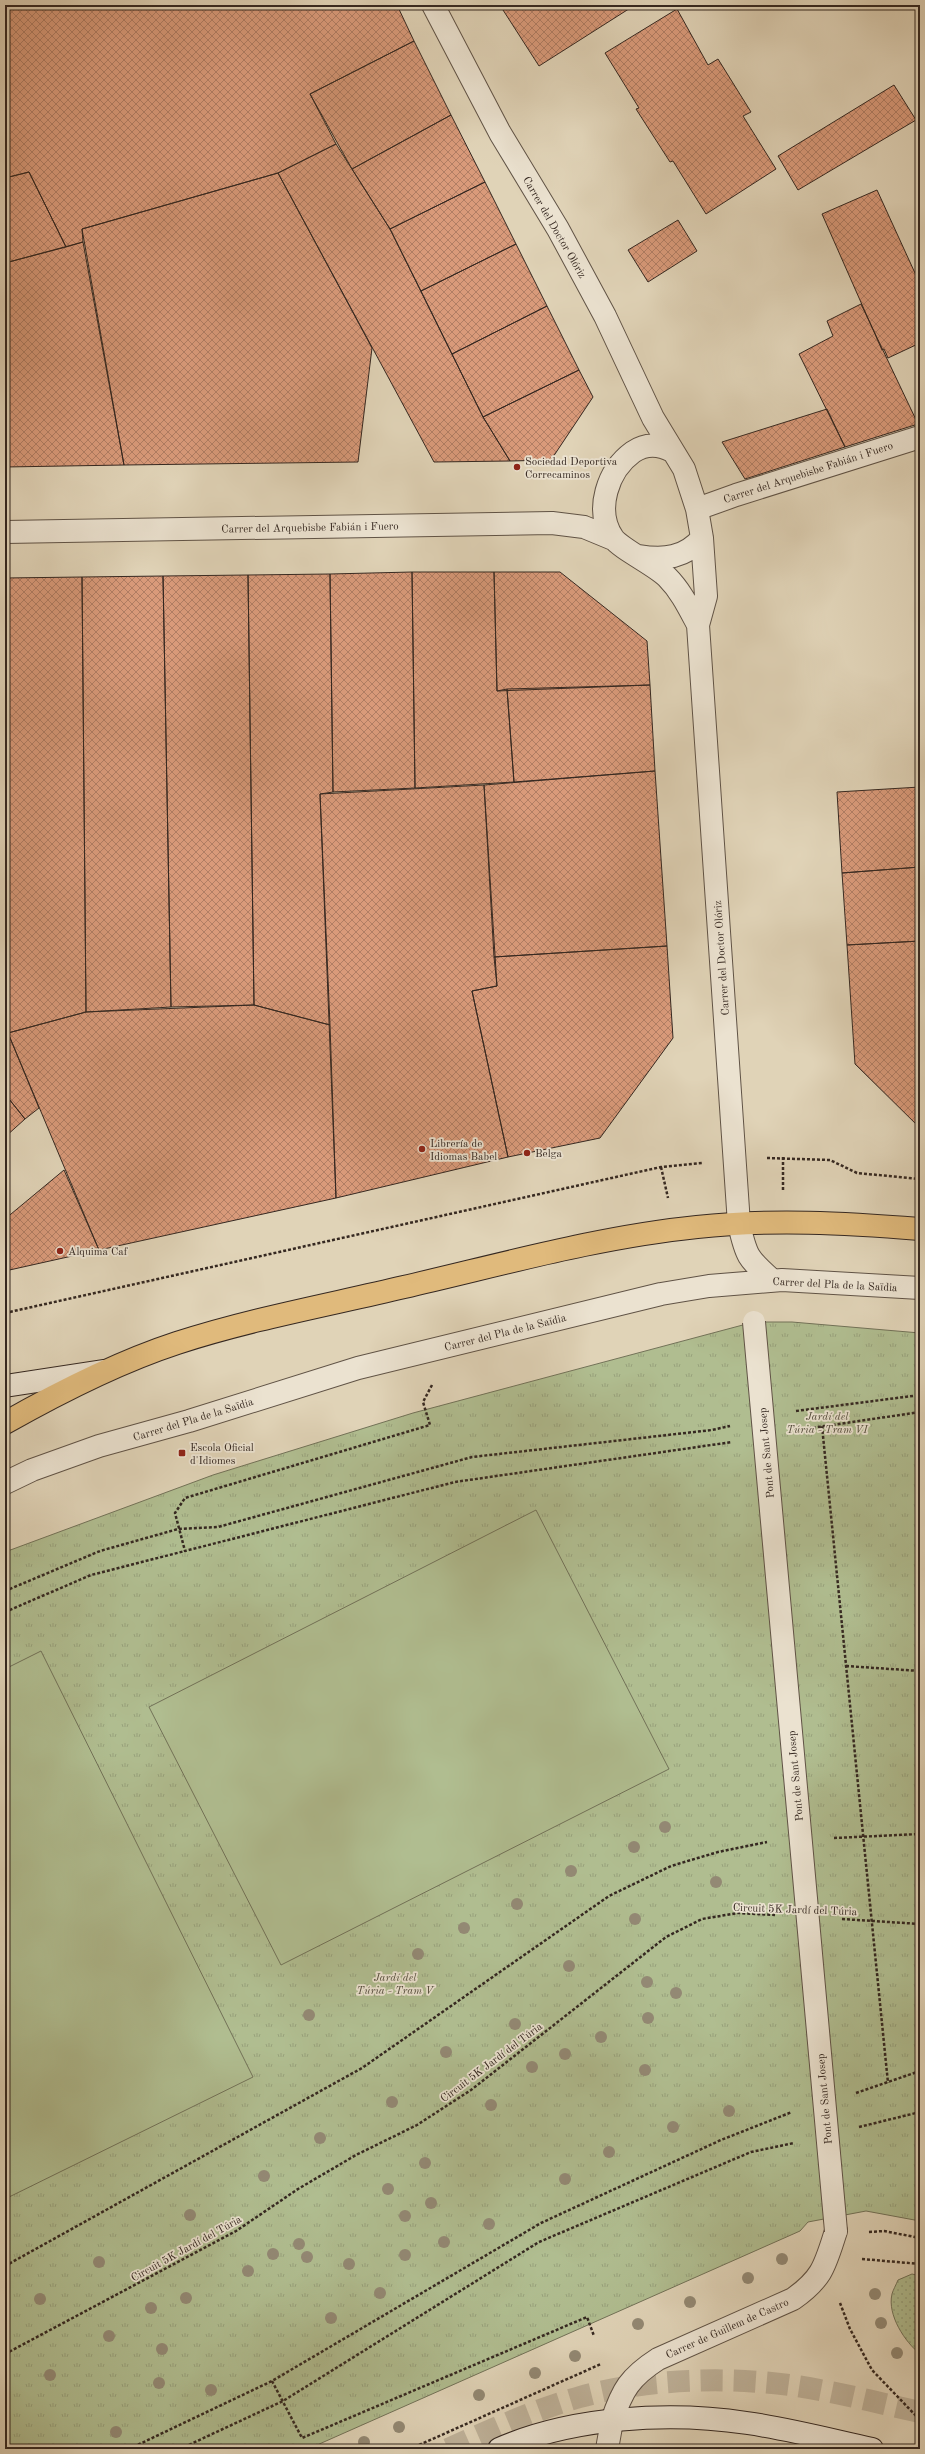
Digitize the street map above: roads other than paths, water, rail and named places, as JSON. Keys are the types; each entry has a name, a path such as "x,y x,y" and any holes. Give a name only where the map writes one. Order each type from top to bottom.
{"main road":[{"path":"5,1423 109,1370 176,1343 253,1322 607,1241 675,1230 739,1224 834,1222 920,1229"}],"street":[{"name":"Carrer del Doctor Olóriz","path":"433,5 500,133 558,229 594,296 653,418 684,469 697,509 702,538 706,596 698,625 739,1224 750,1261 772,1280"},
{"name":"Carrer del Arquebisbe Fabián i Fuero","path":"697,509 736,495 920,437"},
{"path":"614,539 606,522 604,502 609,484 622,460 640,447 660,445 672,451"},
{"name":"Carrer del Arquebisbe Fabián i Fuero","path":"5,532 552,523 584,527 614,539"},
{"name":"Carrer del Doctor Olóriz","path":"640,556 660,559 680,555 693,549 702,538"},
{"name":"Carrer del Doctor Olóriz","path":"614,539 640,556 666,576 680,592 698,625"},
{"name":"Carrer del Pla de la Saïdia","path":"5,1483 32,1470 99,1446 189,1421 366,1366 661,1294 709,1286 772,1280 920,1288"},
{"name":"Pont de Sant Josep","path":"754,1322 836,2231"},
{"path":"8,1383 109,1370"},
{"name":"Carrer de Guillem de Castro","path":"607,2449 612,2421 622,2393 638,2372 658,2359 792,2299 811,2286 825,2265 836,2231"},
{"path":"498,2449 569,2428 612,2421 656,2417 746,2423 872,2449"}],"tunnel":[{"path":"448,2449 513,2421 563,2402 605,2391 659,2383 715,2380 770,2383 827,2391 920,2412"}],"place":[{"name":"Sociedad Deportiva Correcaminos","path":"517,467"},
{"name":"Librería de Idiomas Babel","path":"422,1149"},
{"name":"Belga","path":"527,1153"},
{"name":"Alquima Caf","path":"60,1251"},
{"name":"Escola Oficial d'Idiomes","path":"182,1453"}],"park label":[{"name":"Jardí del Túria - Tram VI","path":"827,1422"},
{"name":"Jardí del Túria - Tram V","path":"395,1983"}]}
